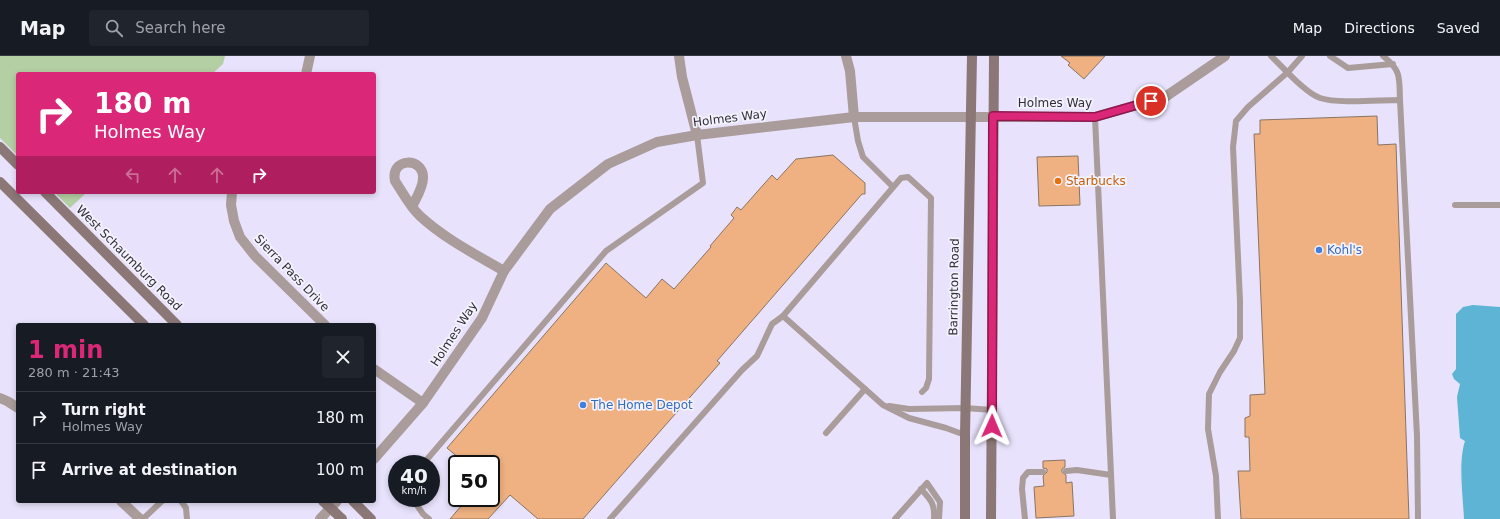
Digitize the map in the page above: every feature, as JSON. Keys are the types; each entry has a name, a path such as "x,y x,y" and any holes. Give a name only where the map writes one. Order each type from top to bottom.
{"main road":[{"name":"Barrington Road","path":"965,519 965,408 972,56"},
{"path":"991,519 994,56"},
{"path":"0,147 16,163"},
{"path":"0,182 142,323"},
{"name":"West Schaumburg Road","path":"47,194 175,323"},
{"path":"330,503 342,519"},
{"path":"355,503 371,519"}],"street":[{"path":"306,72 310,56"},
{"path":"679,56 682,77 697,135"},
{"path":"846,56 850,71 854,116"},
{"name":"Holmes Way","path":"376,457 423,403 482,318 504,271 550,209 608,164 657,142 697,135 854,116 1095,117 1165,97 1225,56"},
{"name":"Sierra Pass Drive","path":"232,194 231,205 234,221 240,237 255,256 323,323"},
{"path":"412,207 420,216 446,237 504,271"},
{"path":"376,370 423,403"},
{"path":"0,398 16,407"},
{"path":"123,503 140,519"},
{"path":"320,519 330,503"}],"lane":[{"path":"1271,56 1307,90 1319,98 1332,101 1400,100"},
{"path":"1218,519 1216,476 1208,430 1209,394 1240,338 1240,301 1233,147 1236,121 1248,107 1288,72 1302,56"},
{"path":"1330,56 1348,68 1393,64"},
{"path":"1383,56 1393,64 1398,74 1400,100 1417,436 1418,519"},
{"path":"854,116 858,141 863,157 893,187"},
{"path":"1095,117 1113,519"},
{"path":"430,455 606,251 703,183 697,135"},
{"path":"610,519 742,370 757,356 772,324 783,316 893,187 902,178 908,177 931,198 929,379 926,388 922,392"},
{"path":"1455,205 1500,205"},
{"path":"783,316 883,405 909,418 965,435"},
{"path":"826,433 865,389"},
{"path":"883,405 909,409 965,408 992,410"},
{"path":"1066,471 1076,470 1111,475"},
{"path":"1025,519 1022,489 1023,478 1028,472 1043,472"},
{"path":"895,519 927,483 940,502 939,519"},
{"path":"921,489 932,501 935,509 934,519"},
{"path":"143,519 160,503"},
{"path":"182,503 186,508 187,519"},
{"path":"418,507 429,519"}],"green space":[{"path":"0,56 225,56 223,64 214,72 16,72 16,154 0,138"},
{"path":"56,194 85,194 70,208"}],"water":[{"path":"1473,305 1500,307 1500,519 1464,519 1461,469 1465,441 1460,438 1457,397 1460,384 1454,379 1452,374 1456,369 1456,314 1463,307"}],"building":[{"path":"1061,56 1105,56 1084,79 1068,65 1070,63"},
{"path":"1377,116 1378,145 1396,144 1409,519 1241,519 1238,471 1250,471 1249,437 1245,437 1245,418 1250,416 1250,395 1265,394 1254,134 1260,134 1260,120"},
{"name":"The Home Depot","path":"833,155 865,183 865,194 862,194 717,361 720,363 583,519 538,519 510,495 500,506 500,455 455,455 447,448 606,263 646,298 662,279 674,289 734,218 731,215 737,207 741,210 772,175 777,180 796,159"},
{"name":"Starbucks","path":"1078,156 1080,205 1039,206 1037,157"},
{"path":"1065,460 1065,467 1062,469 1062,472 1066,475 1066,483 1072,482 1074,516 1036,518 1034,487 1044,486 1043,476 1047,472 1047,469 1043,468 1043,461"},
{"name":"The Home Depot","path":"460,507 499,507 488,519 450,519"}],"place":[{"name":"Starbucks","path":"1058,181"},
{"name":"Kohl's","path":"1319,250"},
{"name":"The Home Depot","path":"583,405"}],"route":[{"path":"992,426 993,116 1095,117 1151,101"}]}
